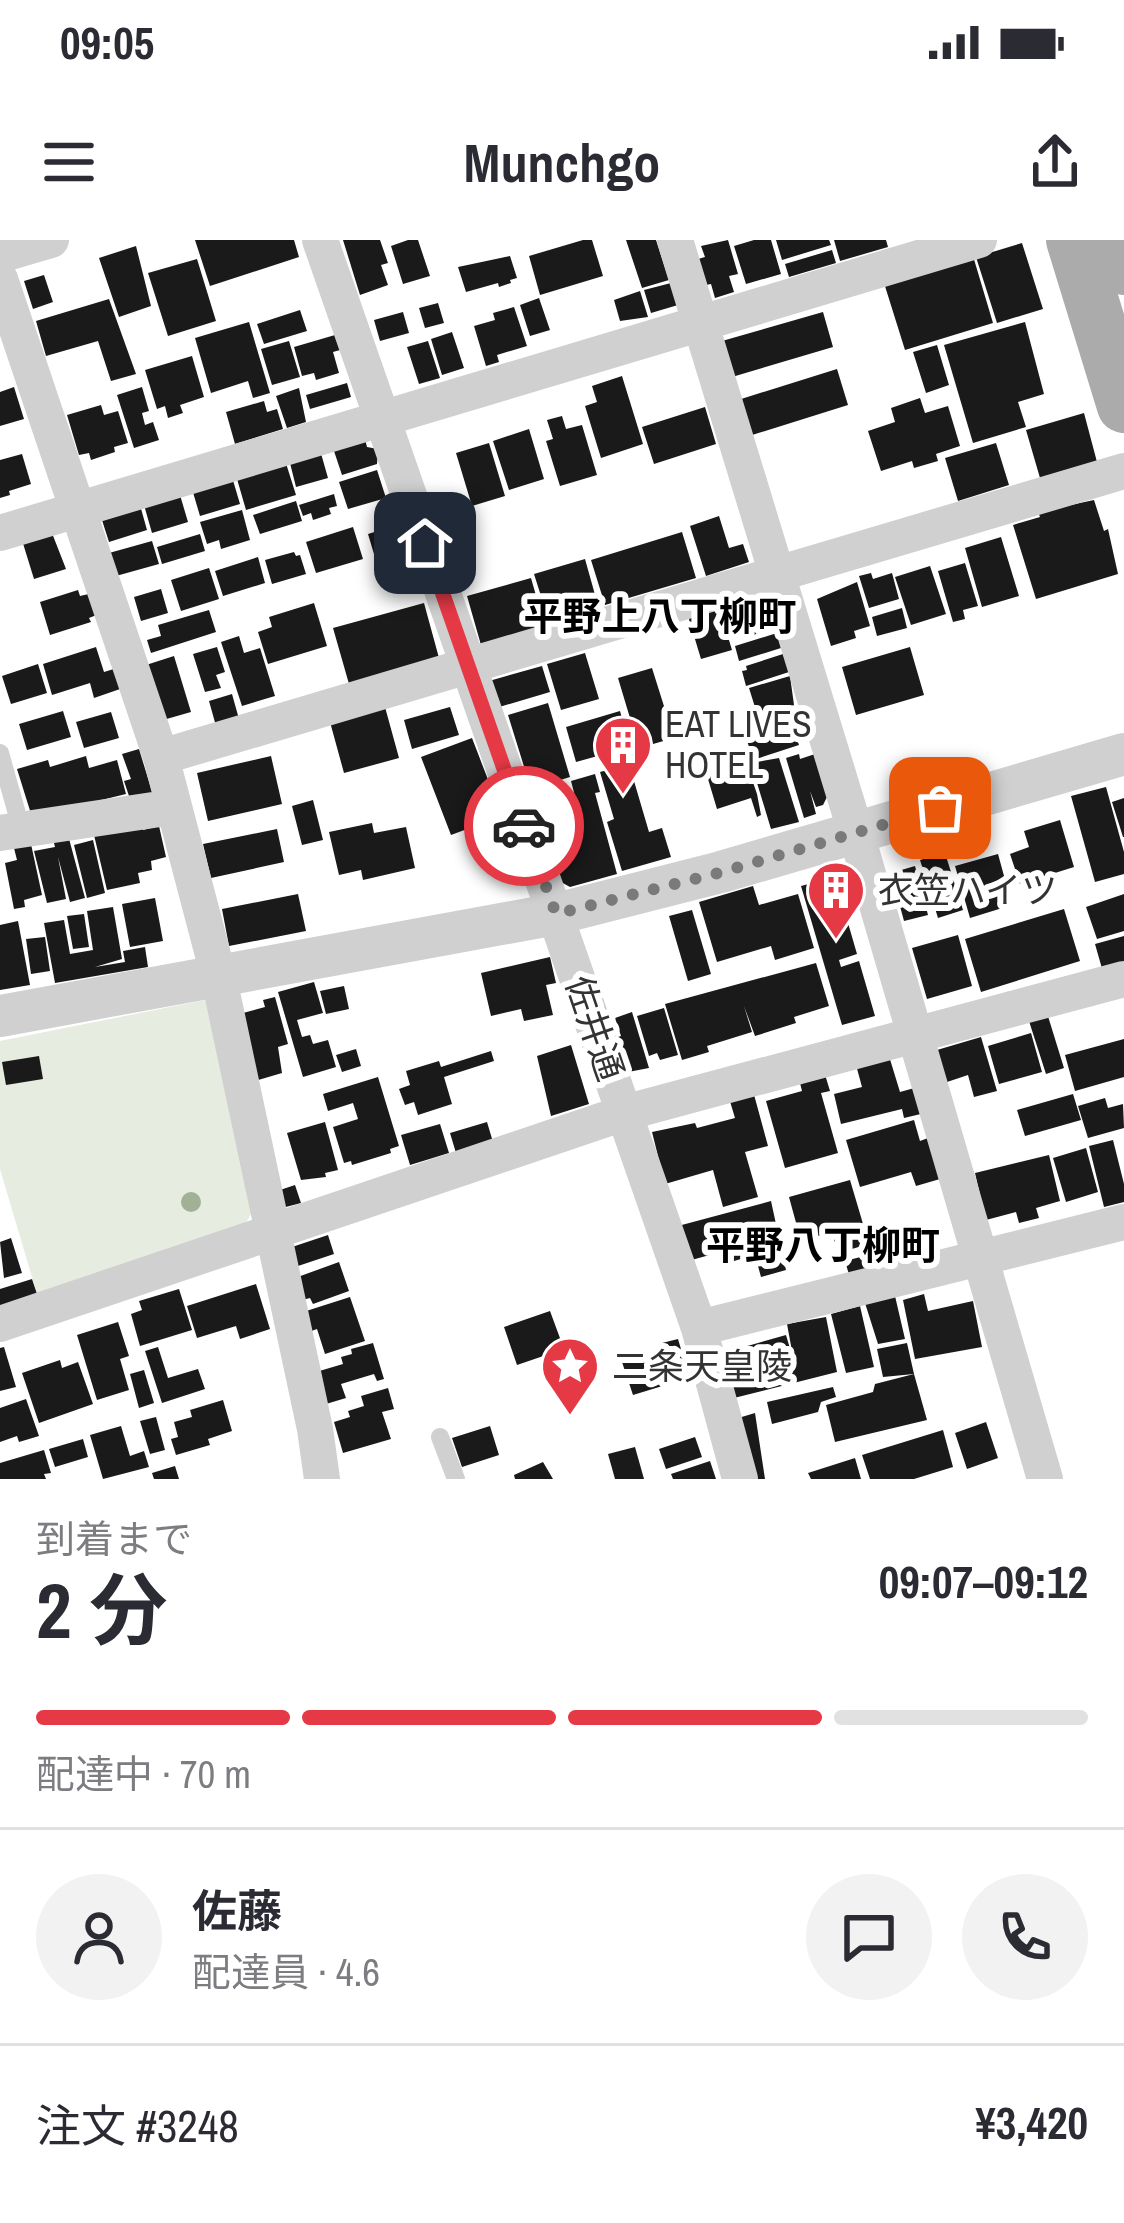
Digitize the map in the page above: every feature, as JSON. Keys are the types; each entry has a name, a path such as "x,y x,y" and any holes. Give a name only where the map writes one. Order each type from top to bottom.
{"main road":[{"path":"1073,240 1124,406"},
{"path":"1116,240 1124,268"}],"street":[{"path":"0,255 51,240"},
{"name":"佐井通","path":"320,240 699,1328 740,1479"},
{"path":"675,240 856,833 1045,1479"},
{"path":"0,533 980,240"},
{"path":"0,279 160,757 218,974 322,1479"},
{"path":"160,757 1124,471"},
{"path":"0,1016 556,914 1124,754"},
{"path":"11,831 172,807"},
{"path":"0,1324 624,1113 1124,979"},
{"path":"699,1328 1124,1222"}],"lane":[{"path":"0,753 11,831"},
{"path":"440,1437 456,1479"}],"shaded area":[{"path":"205,1000 254,1209 242,1229 37,1294 0,1169 0,1041"}],"building":[{"path":"195,240 294,240 299,257 210,286"},
{"path":"343,240 380,240 388,263 381,265 388,285 360,295"},
{"path":"418,240 430,276 403,284 391,246"},
{"path":"592,240 603,276 540,295 529,256"},
{"path":"626,240 656,240 669,280 642,288"},
{"path":"728,240 738,274 729,276 734,292 715,298 698,259 705,257 701,246"},
{"path":"771,240 781,274 746,284 734,246"},
{"path":"776,240 829,240 831,245 782,260"},
{"path":"834,240 886,240 888,247 840,261"},
{"path":"1022,243 1043,309 997,323 976,257"},
{"path":"136,246 151,306 119,317 99,258"},
{"path":"832,250 836,263 789,277 785,264"},
{"path":"510,256 517,278 511,283 466,292 458,267"},
{"path":"973,256 993,323 905,350 884,283"},
{"path":"197,259 216,321 168,336 148,273"},
{"path":"44,275 53,302 33,309 24,281"},
{"path":"671,283 678,305 651,313 644,290"},
{"path":"640,291 648,317 620,321 614,300"},
{"path":"539,298 550,330 530,336 520,305"},
{"path":"109,299 136,374 111,381 98,341 46,356 36,321"},
{"path":"438,303 444,323 425,328 419,308"},
{"path":"514,307 527,346 497,355 499,362 486,366 474,326"},
{"path":"300,310 307,331 264,344 257,324"},
{"path":"403,312 409,333 380,341 374,320"},
{"path":"823,312 833,347 732,377 722,341"},
{"path":"249,322 270,393 253,398 248,381 211,393 195,338"},
{"path":"1025,322 1044,394 1018,402 1026,427 973,443 944,345"},
{"path":"452,332 464,368 442,375 431,339"},
{"path":"335,335 340,350 333,352 339,373 316,380 314,373 302,376 294,347"},
{"path":"289,341 300,377 272,385 261,349"},
{"path":"428,341 440,378 419,384 407,347"},
{"path":"937,345 949,385 926,393 913,352"},
{"path":"192,356 204,397 180,405 183,413 168,418 165,406 157,409 145,370"},
{"path":"837,369 848,405 749,436 738,400"},
{"path":"622,376 643,444 601,458 585,406 597,402 592,386"},
{"path":"347,383 351,397 310,409 306,395"},
{"path":"14,387 24,419 0,426 0,392"},
{"path":"142,387 149,411 142,413 145,425 153,422 159,440 134,448 117,395"},
{"path":"299,388 306,422 287,428 276,396"},
{"path":"920,398 925,413 948,406 960,446 936,454 938,461 914,468 912,461 881,471 868,431 895,422 891,408"},
{"path":"264,401 267,412 277,409 283,429 235,444 226,412"},
{"path":"101,405 104,415 118,411 128,443 91,460 89,453 79,455 67,415"},
{"path":"705,407 716,444 654,464 642,427"},
{"path":"1084,413 1097,462 1040,478 1026,430"},
{"path":"562,416 566,429 582,425 597,475 560,486 546,441 553,439 547,420"},
{"path":"529,429 544,479 509,490 493,441"},
{"path":"364,435 367,447 378,449 377,464 342,475 332,445"},
{"path":"489,443 505,496 472,506 456,453"},
{"path":"996,443 1009,485 958,501 945,458"},
{"path":"320,450 328,478 296,487 289,459"},
{"path":"22,454 31,484 0,498 0,460"},
{"path":"284,457 296,495 246,510 235,472"},
{"path":"377,470 386,498 348,509 339,482"},
{"path":"232,477 240,504 200,516 192,489"},
{"path":"334,494 337,506 329,508 331,514 313,520 311,513 303,516 299,505"},
{"path":"180,495 188,522 152,533 144,505"},
{"path":"1094,500 1104,531 1108,529 1118,574 1036,599 1013,525 1040,517 1038,512"},
{"path":"296,501 302,521 260,534 253,515"},
{"path":"140,505 147,530 109,542 101,517"},
{"path":"242,510 250,540 221,549 219,540 207,544 200,522"},
{"path":"719,516 729,548 743,544 749,562 706,576 690,526"},
{"path":"394,526 400,546 374,554 368,534"},
{"path":"353,527 363,559 316,573 306,542"},
{"path":"50,528 66,569 34,579 21,537"},
{"path":"682,532 696,578 605,605 591,560"},
{"path":"200,534 205,551 162,564 157,547"},
{"path":"1001,537 1019,596 982,607 965,548"},
{"path":"152,541 159,564 116,576 109,553"},
{"path":"294,552 300,555 306,574 272,584 265,560"},
{"path":"258,557 265,583 223,596 215,571"},
{"path":"585,559 599,609 565,619 563,610 547,615 534,574"},
{"path":"965,563 978,606 963,610 965,619 953,622 938,571"},
{"path":"930,566 946,614 911,625 895,577"},
{"path":"209,568 219,599 181,611 171,580"},
{"path":"871,573 873,579 892,573 899,599 869,608 859,576"},
{"path":"531,578 545,627 481,645 467,596"},
{"path":"857,582 870,626 854,631 856,638 831,646 817,599"},
{"path":"161,589 168,613 141,621 134,597"},
{"path":"78,590 80,596 93,593 99,614 89,618 91,622 50,635 40,602"},
{"path":"759,593 764,613 775,610 779,622 754,635 753,630 731,636 722,604"},
{"path":"314,603 327,646 268,664 258,632 272,627 269,617"},
{"path":"424,603 439,658 349,684 333,628"},
{"path":"719,607 732,650 701,659 688,616"},
{"path":"902,608 907,628 877,636 872,617"},
{"path":"209,610 216,632 151,653 147,640 161,636 158,625"},
{"path":"777,633 781,648 739,661 735,646"},
{"path":"239,636 244,653 260,648 275,696 242,706 221,642"},
{"path":"96,647 104,672 117,668 123,688 94,698 90,683 52,695 43,664"},
{"path":"217,647 225,672 216,675 221,688 205,692 193,654"},
{"path":"910,647 924,695 856,715 842,667"},
{"path":"585,653 599,699 561,710 547,664"},
{"path":"783,654 789,672 746,686 742,671 746,666"},
{"path":"174,656 191,712 163,720 146,665"},
{"path":"38,664 47,693 11,704 2,676"},
{"path":"542,666 550,692 496,708 489,681"},
{"path":"652,668 674,738 639,748 618,678"},
{"path":"790,676 794,705 759,720 749,688"},
{"path":"232,694 239,719 216,726 209,701"},
{"path":"548,703 570,777 531,789 508,715"},
{"path":"385,707 399,758 344,773 330,722"},
{"path":"450,707 459,735 412,749 404,720"},
{"path":"63,711 71,737 27,750 19,724"},
{"path":"620,711 630,747 576,762 566,727"},
{"path":"111,712 119,738 84,748 76,722"},
{"path":"791,720 799,745 753,760 745,734"},
{"path":"472,738 502,816 451,835 421,757"},
{"path":"741,747 757,794 761,815 757,817 751,798 717,809 702,759"},
{"path":"139,749 154,798 132,805 124,781 131,779 122,754"},
{"path":"799,754 800,759 815,754 828,795 816,807 810,791 816,814 804,818 786,758"},
{"path":"86,756 89,768 117,760 126,794 32,817 17,769 48,760 50,767"},
{"path":"271,756 282,804 208,821 197,773"},
{"path":"779,758 799,822 771,829 751,763"},
{"name":"EAT LIVES HOTEL","path":"629,764 649,832 662,828 671,857 622,871 607,822 614,819 600,772"},
{"path":"595,774 600,792 595,793 617,874 570,887 550,876 532,812 576,800 571,781"},
{"path":"1106,787 1124,852 1124,874 1095,882 1071,796"},
{"path":"1124,798 1124,837 1123,837 1112,802"},
{"path":"313,800 323,840 302,845 292,806"},
{"path":"1060,820 1074,867 1020,884 1010,854 1029,847 1024,831"},
{"path":"372,823 374,833 406,827 415,868 363,880 361,870 339,875 329,832"},
{"path":"142,824 143,830 159,826 166,857 151,861 152,870 138,873 140,883 107,890 94,835"},
{"path":"277,829 284,862 211,878 203,844"},
{"path":"68,835 85,898 70,902 58,857 66,899 47,903 34,851 55,847 53,839"},
{"path":"93,840 105,893 87,898 74,845"},
{"path":"31,844 42,895 14,909 5,863 17,860 14,848"},
{"path":"945,853 963,910 938,918 920,860"},
{"path":"998,854 1012,905 970,918 955,866"},
{"path":"915,866 928,915 904,921 891,873"},
{"name":"衣笠ハイツ","path":"816,882 818,887 834,883 843,914 827,918 830,929 848,923 857,954 839,960 841,967 859,961 875,1016 842,1025 801,886"},
{"path":"753,886 759,905 798,894 814,948 775,960 771,946 717,962 699,902"},
{"path":"298,894 306,931 229,946 222,909"},
{"path":"1124,894 1124,931 1097,939 1086,907"},
{"path":"155,898 163,941 130,947 122,904"},
{"path":"113,907 122,959 95,967 125,962 123,951 145,947 148,967 55,983 44,923 64,920 70,954 93,950 87,911"},
{"path":"1064,909 1080,961 981,992 965,939"},
{"path":"692,910 711,974 688,981 669,916"},
{"path":"84,914 89,947 73,949 67,916"},
{"path":"18,921 30,985 0,990 0,925"},
{"path":"958,935 972,986 927,999 912,948"},
{"path":"1124,936 1124,966 1103,972 1095,944"},
{"path":"45,937 50,971 31,974 26,939"},
{"path":"550,957 556,983 546,985 553,1015 524,1021 521,1009 491,1016 481,973"},
{"path":"816,963 829,1006 755,1036 744,1006 752,1032 707,1046 709,1052 682,1060 665,1004"},
{"path":"314,982 323,1013 297,1020 302,1037 310,1035 313,1044 328,1040 336,1067 303,1077 278,992"},
{"path":"344,986 349,1009 326,1014 320,991"},
{"path":"275,997 288,1044 278,1047 282,1073 251,1082 232,1016 265,1007 263,1000"},
{"path":"664,1008 678,1055 660,1060 657,1053 649,1056 637,1016"},
{"path":"632,1012 649,1068 623,1073 612,1039 621,1036 615,1018"},
{"path":"1047,1013 1064,1068 1046,1074 1028,1018"},
{"path":"1031,1033 1042,1072 999,1084 988,1046"},
{"path":"981,1037 997,1091 974,1097 968,1075 947,1082 937,1050"},
{"path":"1124,1039 1124,1077 1075,1091 1065,1055"},
{"path":"571,1045 589,1104 551,1116 537,1056"},
{"path":"356,1049 361,1066 342,1072 336,1055"},
{"path":"491,1051 494,1061 444,1077 452,1104 418,1115 414,1102 405,1105 399,1089 410,1085 406,1071 439,1061 441,1067"},
{"path":"39,1056 43,1079 6,1085 2,1062"},
{"path":"889,1056 900,1092 918,1087 925,1113 904,1118 902,1109 841,1124 834,1094 862,1087 856,1065"},
{"path":"823,1068 830,1091 821,1093 838,1153 785,1168 766,1101 802,1091 798,1075"},
{"path":"378,1077 399,1146 390,1149 391,1153 352,1165 351,1161 344,1163 333,1127 358,1119 353,1103 328,1111 323,1094"},
{"path":"753,1091 768,1146 745,1152 758,1197 723,1207 713,1170 665,1184 652,1132 735,1118 729,1098"},
{"path":"1073,1094 1081,1120 1025,1136 1017,1110"},
{"path":"1105,1098 1108,1108 1123,1104 1124,1128 1088,1138 1078,1106"},
{"path":"914,1120 920,1141 928,1138 940,1179 916,1186 911,1172 860,1187 846,1140"},
{"path":"325,1122 338,1170 325,1173 326,1177 301,1180 287,1133"},
{"path":"487,1122 493,1142 456,1153 450,1133"},
{"path":"440,1124 449,1153 410,1165 401,1135"},
{"path":"1113,1140 1124,1202 1104,1207 1089,1146"},
{"path":"1086,1148 1098,1192 1066,1202 1053,1158"},
{"path":"1049,1155 1060,1201 1036,1208 1039,1218 1019,1223 1016,1212 986,1220 975,1173"},
{"path":"850,1180 869,1244 838,1253 832,1232 801,1241 789,1197"},
{"path":"295,1185 301,1203 282,1208 277,1191"},
{"path":"771,1201 786,1270 761,1277 755,1255 727,1263 724,1251 688,1261 678,1226"},
{"path":"328,1235 334,1254 298,1266 292,1247"},
{"path":"11,1238 22,1273 4,1278 0,1242"},
{"path":"872,1254 877,1271 850,1278 845,1261"},
{"path":"339,1262 349,1291 313,1304 310,1298 302,1300 295,1278"},
{"path":"32,1279 39,1300 0,1311 0,1289"},
{"path":"256,1284 270,1329 240,1339 236,1326 197,1338 187,1306"},
{"path":"179,1289 192,1330 140,1346 131,1314 142,1310 139,1301"},
{"path":"924,1294 928,1311 973,1301 982,1347 915,1359 903,1300"},
{"path":"895,1296 905,1339 878,1344 865,1303"},
{"path":"350,1297 365,1341 325,1354 317,1329 306,1333 300,1313"},
{"path":"860,1306 874,1367 846,1373 831,1314"},
{"path":"550,1311 564,1349 517,1365 504,1327"},
{"path":"826,1317 837,1372 734,1398 723,1353 786,1335 794,1362 787,1324"},
{"path":"118,1322 129,1356 120,1359 129,1390 97,1400 77,1335"},
{"path":"678,1339 690,1379 674,1384 662,1343"},
{"path":"373,1343 384,1379 377,1381 374,1374 341,1384 346,1398 326,1404 316,1372 343,1364 341,1357 352,1354 351,1349"},
{"path":"907,1343 914,1374 883,1377 877,1349"},
{"path":"4,1347 16,1387 0,1391 0,1348"},
{"path":"158,1347 168,1378 198,1369 205,1389 162,1403 145,1351"},
{"path":"645,1352 649,1362 661,1358 669,1384 633,1395 621,1359"},
{"path":"60,1360 62,1368 78,1362 93,1404 39,1423 22,1373"},
{"path":"144,1370 154,1403 139,1408 130,1374"},
{"path":"914,1374 927,1420 835,1442 826,1405"},
{"path":"833,1387 836,1397 821,1402 818,1412 772,1424 767,1402"},
{"path":"388,1388 394,1409 382,1412 391,1439 343,1453 334,1422 364,1406 361,1396"},
{"path":"26,1399 39,1436 0,1442 0,1408"},
{"path":"223,1400 232,1431 208,1439 210,1445 176,1455 171,1439 178,1437 174,1422 192,1417 190,1410"},
{"path":"755,1413 765,1479 752,1479 735,1419"},
{"path":"156,1417 165,1450 150,1454 140,1421"},
{"path":"986,1422 998,1458 967,1469 955,1433"},
{"path":"121,1426 130,1456 144,1451 149,1467 103,1479 90,1435"},
{"path":"490,1426 499,1455 462,1467 452,1438"},
{"path":"943,1430 953,1467 914,1479 870,1479 862,1455"},
{"path":"695,1437 702,1457 666,1469 659,1449"},
{"path":"83,1439 88,1457 55,1467 49,1449"},
{"path":"635,1447 644,1479 615,1479 608,1454"},
{"path":"44,1450 51,1473 44,1474 46,1479 0,1479 0,1463"},
{"path":"855,1458 861,1479 811,1479 808,1473"},
{"path":"710,1461 716,1479 673,1479 671,1474"},
{"path":"543,1462 553,1479 515,1479 514,1475"},
{"path":"175,1466 179,1479 154,1479 152,1473"}],"way so far":[{"path":"524,826 556,914 722,872 940,808"}],"place":[{"name":"EAT LIVES HOTEL","path":"623,796"},
{"name":"衣笠ハイツ","path":"836,941"},
{"name":"二条天皇陵","path":"570,1417"}],"district":[{"name":"平野上八丁柳町","path":"660,616"},
{"name":"平野八丁柳町","path":"823,1245"}],"route":[{"path":"425,543 524,826"}]}
